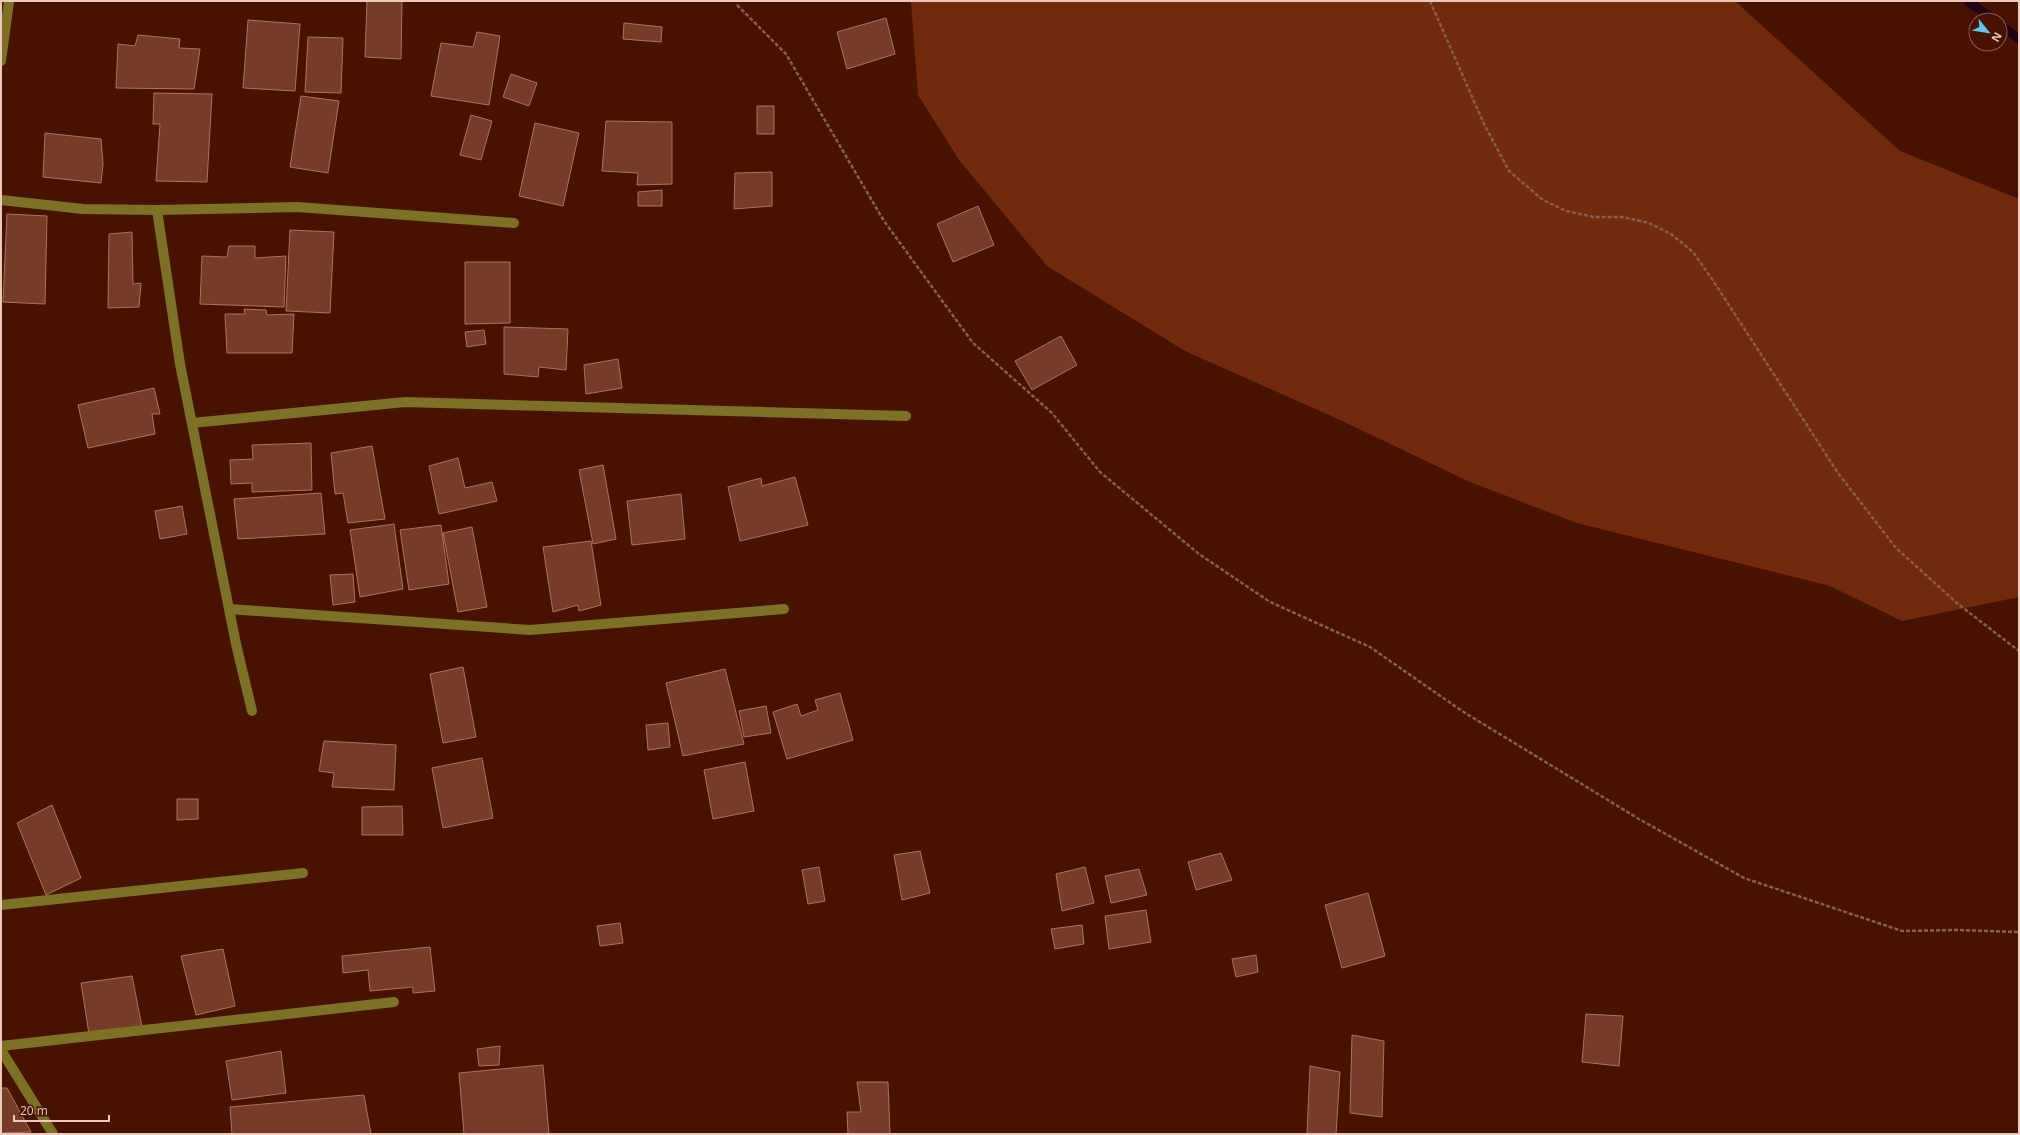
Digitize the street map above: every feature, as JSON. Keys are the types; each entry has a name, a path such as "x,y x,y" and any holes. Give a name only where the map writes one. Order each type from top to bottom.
{"street":[{"path":"1,61 9,1"},
{"path":"1,200 83,209 157,210 297,207 514,223"},
{"path":"157,210 180,364 229,609 252,711"},
{"path":"192,423 405,402 906,416"},
{"path":"229,609 530,630 784,610"},
{"path":"1,905 303,873"},
{"path":"1,1046 394,1002"},
{"path":"1,1050 53,1134"}],"path":[{"path":"1430,1 1484,124 1509,172 1543,200 1566,211 1594,217 1623,217 1649,223 1671,234 1693,252 1838,473 1896,548 1958,604 2019,651"},
{"path":"737,5 786,54 884,221 973,343 1052,413 1100,472 1199,554 1270,602 1370,647 1462,711 1639,819 1744,878 1902,931 1957,930 2019,932"}],"shaded area":[{"path":"911,1 1735,1 1900,151 2019,199 2019,597 1902,621 1830,586 1577,523 1470,482 1340,420 1185,351 1047,266 959,160 918,95"}],"building":[{"path":"367,1 402,1 401,59 365,57"},
{"path":"886,18 895,54 847,69 837,32"},
{"path":"248,20 300,24 295,91 243,88"},
{"path":"624,23 662,27 661,42 623,39"},
{"path":"477,32 500,36 489,105 431,96 441,43 473,47"},
{"path":"138,35 180,39 179,48 200,49 194,89 116,88 118,44 135,46"},
{"path":"308,37 343,38 341,93 305,92"},
{"path":"511,74 537,83 529,106 503,97"},
{"path":"154,93 212,94 207,182 156,181 160,124 153,124"},
{"path":"301,96 339,101 328,173 290,167"},
{"path":"757,106 774,106 774,134 757,134"},
{"path":"471,115 492,121 481,160 460,155"},
{"path":"606,121 672,122 672,184 637,185 638,173 602,171"},
{"path":"535,123 579,133 563,206 519,196"},
{"path":"45,133 101,139 103,164 101,183 43,177"},
{"path":"772,172 772,206 734,209 735,173"},
{"path":"662,190 662,206 638,206 638,192"},
{"path":"978,206 994,245 953,262 937,224"},
{"path":"7,214 47,216 45,304 3,302"},
{"path":"290,230 334,232 330,313 286,311"},
{"path":"132,232 133,284 141,283 139,307 108,308 109,234"},
{"path":"229,246 255,246 255,258 286,256 284,307 200,304 202,256 227,257"},
{"path":"465,262 510,262 510,323 465,324"},
{"path":"244,309 266,310 267,315 294,314 292,353 227,353 225,314 245,314"},
{"path":"504,327 568,329 566,370 539,367 538,377 504,374"},
{"path":"484,330 486,344 467,347 465,332"},
{"path":"1061,336 1077,365 1032,390 1015,361"},
{"path":"618,359 622,388 586,394 584,365"},
{"path":"154,388 160,414 152,414 155,434 88,448 78,405"},
{"path":"311,443 312,490 252,492 252,483 231,484 230,460 253,459 252,445"},
{"path":"372,446 385,519 348,523 343,493 335,494 331,453"},
{"path":"458,458 465,488 492,482 497,501 439,514 429,466"},
{"path":"603,465 616,539 593,544 579,470"},
{"path":"795,477 808,525 740,541 728,487 761,478 762,486"},
{"path":"321,493 325,534 238,539 234,499"},
{"path":"681,494 685,539 632,545 627,501"},
{"path":"182,506 187,534 160,539 155,511"},
{"path":"394,524 403,589 360,597 350,530"},
{"path":"441,525 449,584 409,590 400,530"},
{"path":"472,527 487,607 458,612 443,533"},
{"path":"591,541 601,605 579,611 578,605 553,612 543,547"},
{"path":"353,574 355,602 333,605 330,575"},
{"path":"463,667 476,737 443,743 430,674"},
{"path":"725,669 744,744 683,756 666,683"},
{"path":"840,693 853,740 787,759 773,712 797,704 801,716 818,710 815,700"},
{"path":"766,706 771,733 744,737 739,711"},
{"path":"668,723 670,747 648,750 646,725"},
{"path":"324,741 396,745 394,790 332,787 334,773 319,771"},
{"path":"482,758 493,818 443,828 432,768"},
{"path":"745,762 754,811 713,819 704,770"},
{"path":"177,799 198,799 198,819 177,820"},
{"path":"52,805 81,878 46,895 17,823"},
{"path":"402,806 403,835 362,835 362,807"},
{"path":"920,851 930,893 902,900 894,855"},
{"path":"1221,853 1232,880 1196,890 1188,862"},
{"path":"819,867 825,901 808,904 802,870"},
{"path":"1085,867 1094,903 1062,911 1056,874"},
{"path":"1139,869 1147,895 1111,903 1105,876"},
{"path":"1368,893 1385,956 1342,968 1325,905"},
{"path":"1146,910 1151,942 1109,949 1105,916"},
{"path":"620,923 623,943 600,946 597,926"},
{"path":"1082,925 1084,944 1055,949 1051,929"},
{"path":"430,947 435,991 413,993 413,987 370,991 368,970 343,973 342,956"},
{"path":"223,949 235,1006 196,1015 181,956"},
{"path":"1256,955 1258,972 1236,977 1232,959"},
{"path":"132,976 142,1027 89,1034 81,983"},
{"path":"1586,1014 1623,1016 1619,1066 1582,1062"},
{"path":"1352,1035 1384,1041 1382,1117 1350,1113"},
{"path":"500,1046 499,1065 479,1066 477,1049"},
{"path":"281,1051 286,1093 232,1100 226,1061"},
{"path":"543,1065 549,1134 464,1134 459,1073"},
{"path":"1310,1066 1340,1072 1336,1134 1307,1134"},
{"path":"857,1082 888,1082 890,1134 848,1134 847,1112 861,1112"},
{"path":"1,1088 7,1088 31,1132 1,1133"},
{"path":"364,1095 371,1134 232,1134 230,1107"}],"waterway":[{"path":"1968,1 1983,12"},
{"path":"2008,31 2019,39"}]}
